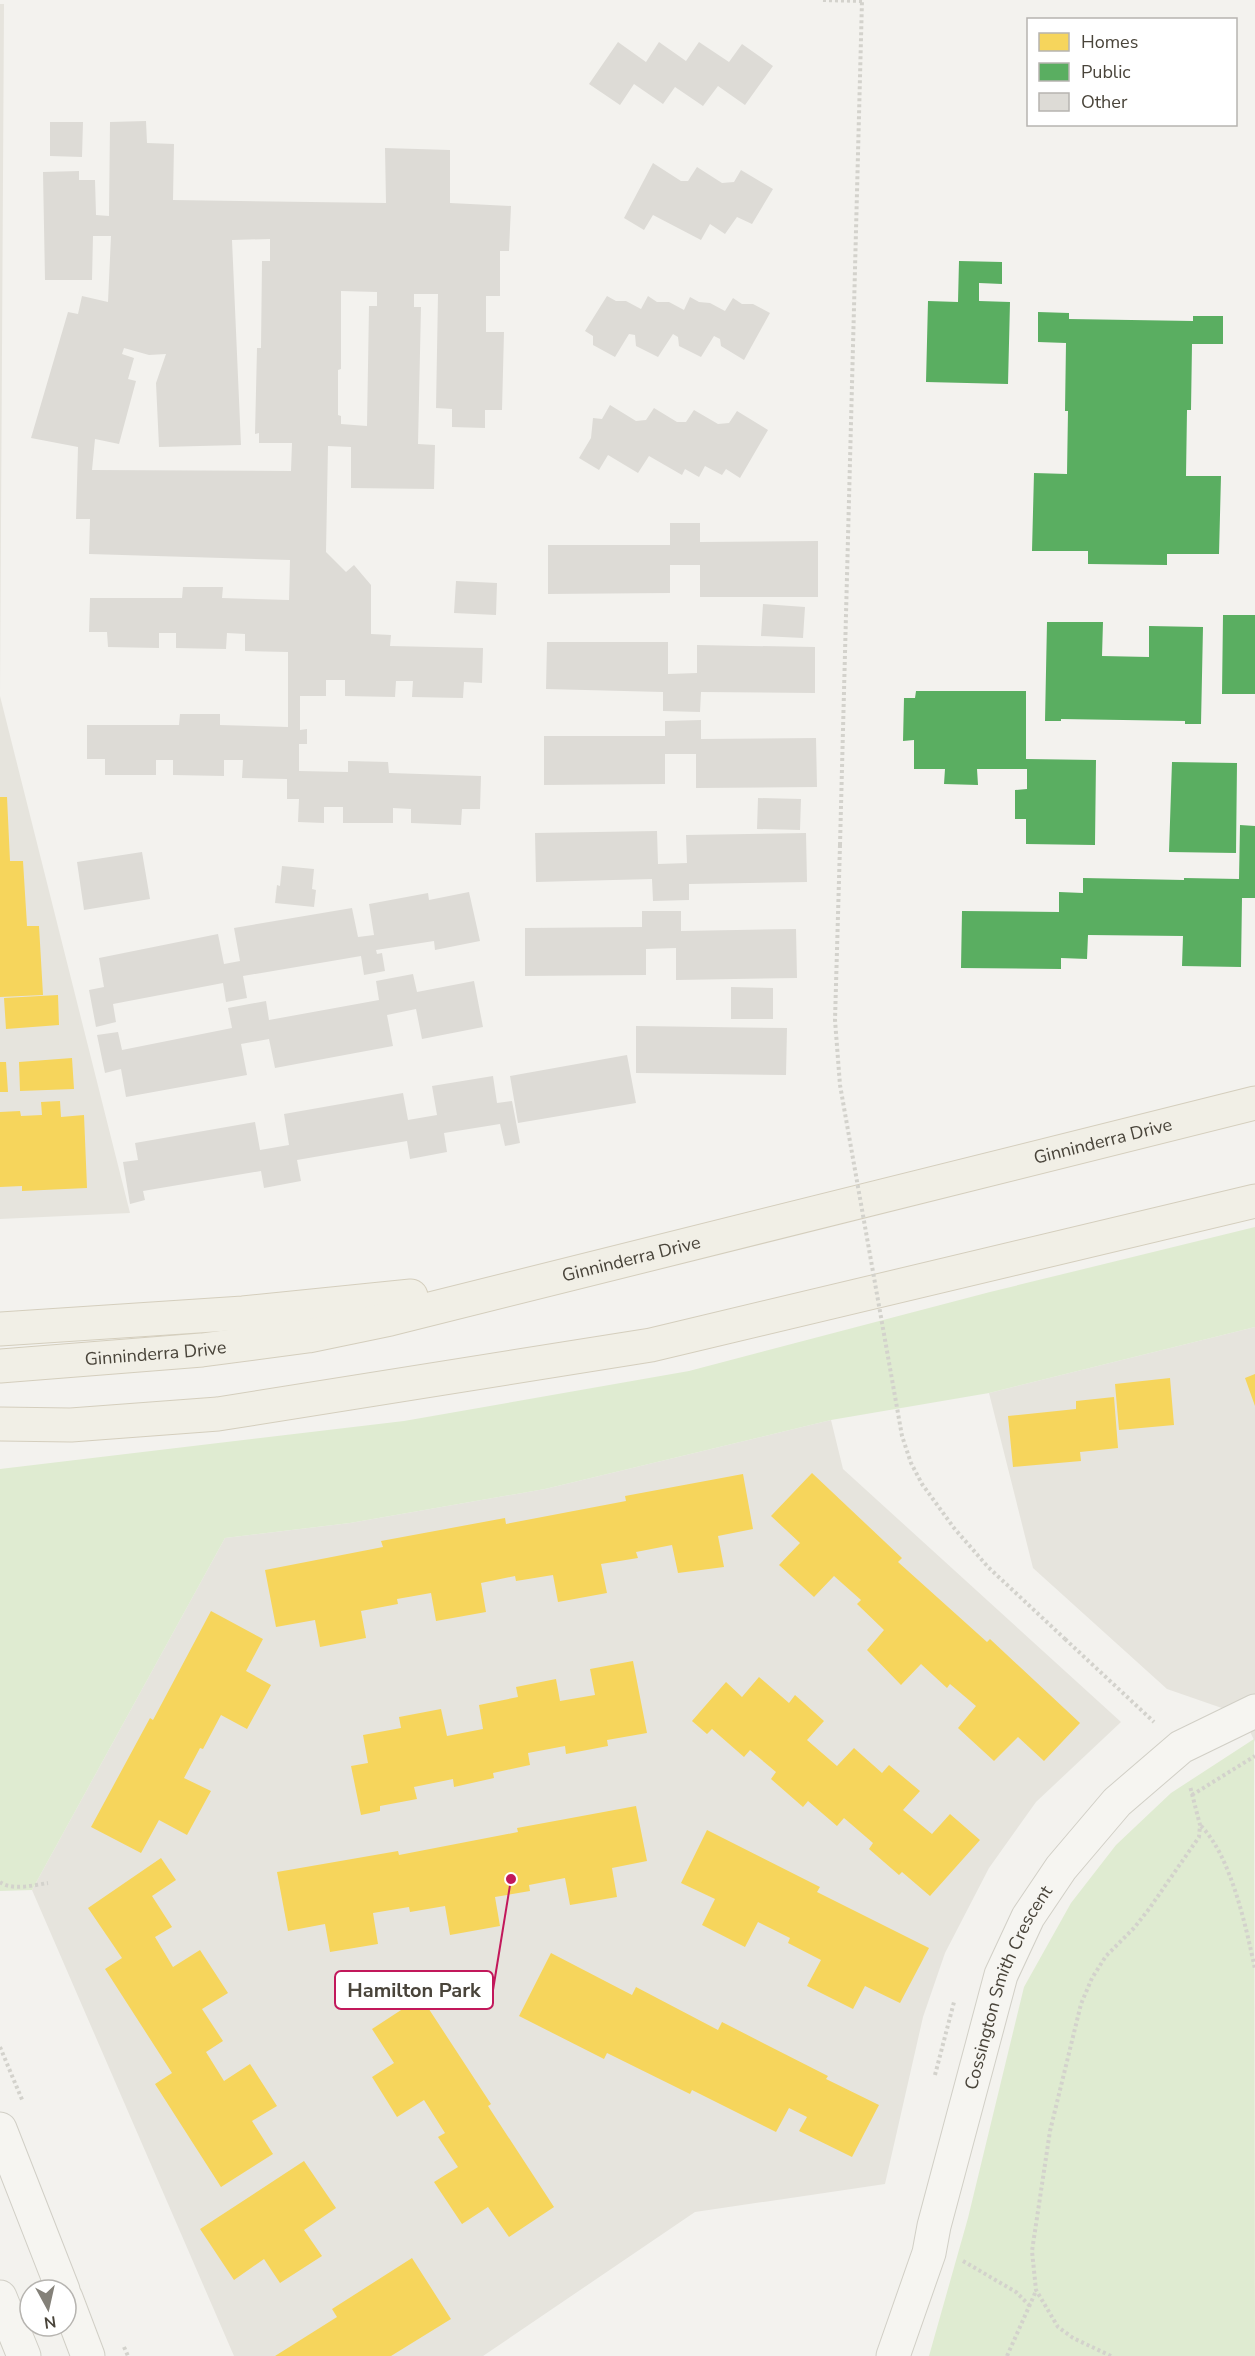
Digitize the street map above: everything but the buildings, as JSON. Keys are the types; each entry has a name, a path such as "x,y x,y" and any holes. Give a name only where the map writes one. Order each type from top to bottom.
{"main road":[{"name":"Ginninderra Drive","path":"0,1366 202,1350 308,1336 390,1319 1255,1103"},
{"path":"0,1424 71,1425 218,1414 651,1345 1255,1201"},
{"path":"0,1329 243,1313 538,1283"}],"street":[{"path":"0,1434 71,1425"},
{"name":"Cossington Smith Crescent","path":"893,2356 929,2253 934,2226 1001,1975 1028,1917 1061,1868 1118,1802 1181,1747 1255,1711"},
{"path":"0,2129 58,2278"},
{"path":"0,2297 24,2356"},
{"path":"78,2330 88,2356"}],"path":[{"path":"823,0 862,0 835,1020 840,1085 902,1436 911,1463 922,1484 954,1528 988,1568 1181,1747 1200,1825 1200,1837 1191,1850 1134,1929 1107,1956 1092,1978 1081,2004 1050,2131 1038,2201 1032,2251 1036,2290 1058,2327 1073,2338 1111,2356"},
{"path":"1192,1795 1255,1756"},
{"path":"1200,1825 1212,1837 1235,1892 1255,1969"},
{"path":"0,1882 4,1885 27,1886 48,1883"},
{"path":"929,2253 958,2259 973,2266 1016,2292 1030,2306"},
{"path":"1007,2356 1036,2290"}],"shaded area":[{"path":"0,4 4,4 0,696"},
{"path":"0,696 130,1213 0,1219"},
{"path":"1255,1327 1255,1742 1242,1715 1167,1689 1033,1568 989,1393"},
{"path":"831,1420 843,1469 1121,1722 1036,1802 989,1868 945,1953 923,2017 885,2184 695,2212 483,2356 234,2356 32,1890 225,1538 350,1523 545,1489"}],"green space":[{"path":"1255,1227 1255,1327 989,1393 831,1420 545,1489 350,1523 225,1538 32,1890 0,1891 0,1469 404,1421 689,1371 990,1292"},
{"path":"1254,1739 1255,2356 929,2356 968,2218 1024,1987 1071,1903 1116,1845 1171,1793"}],"place":[{"name":"Hamilton Park","path":"511,1879"}]}
